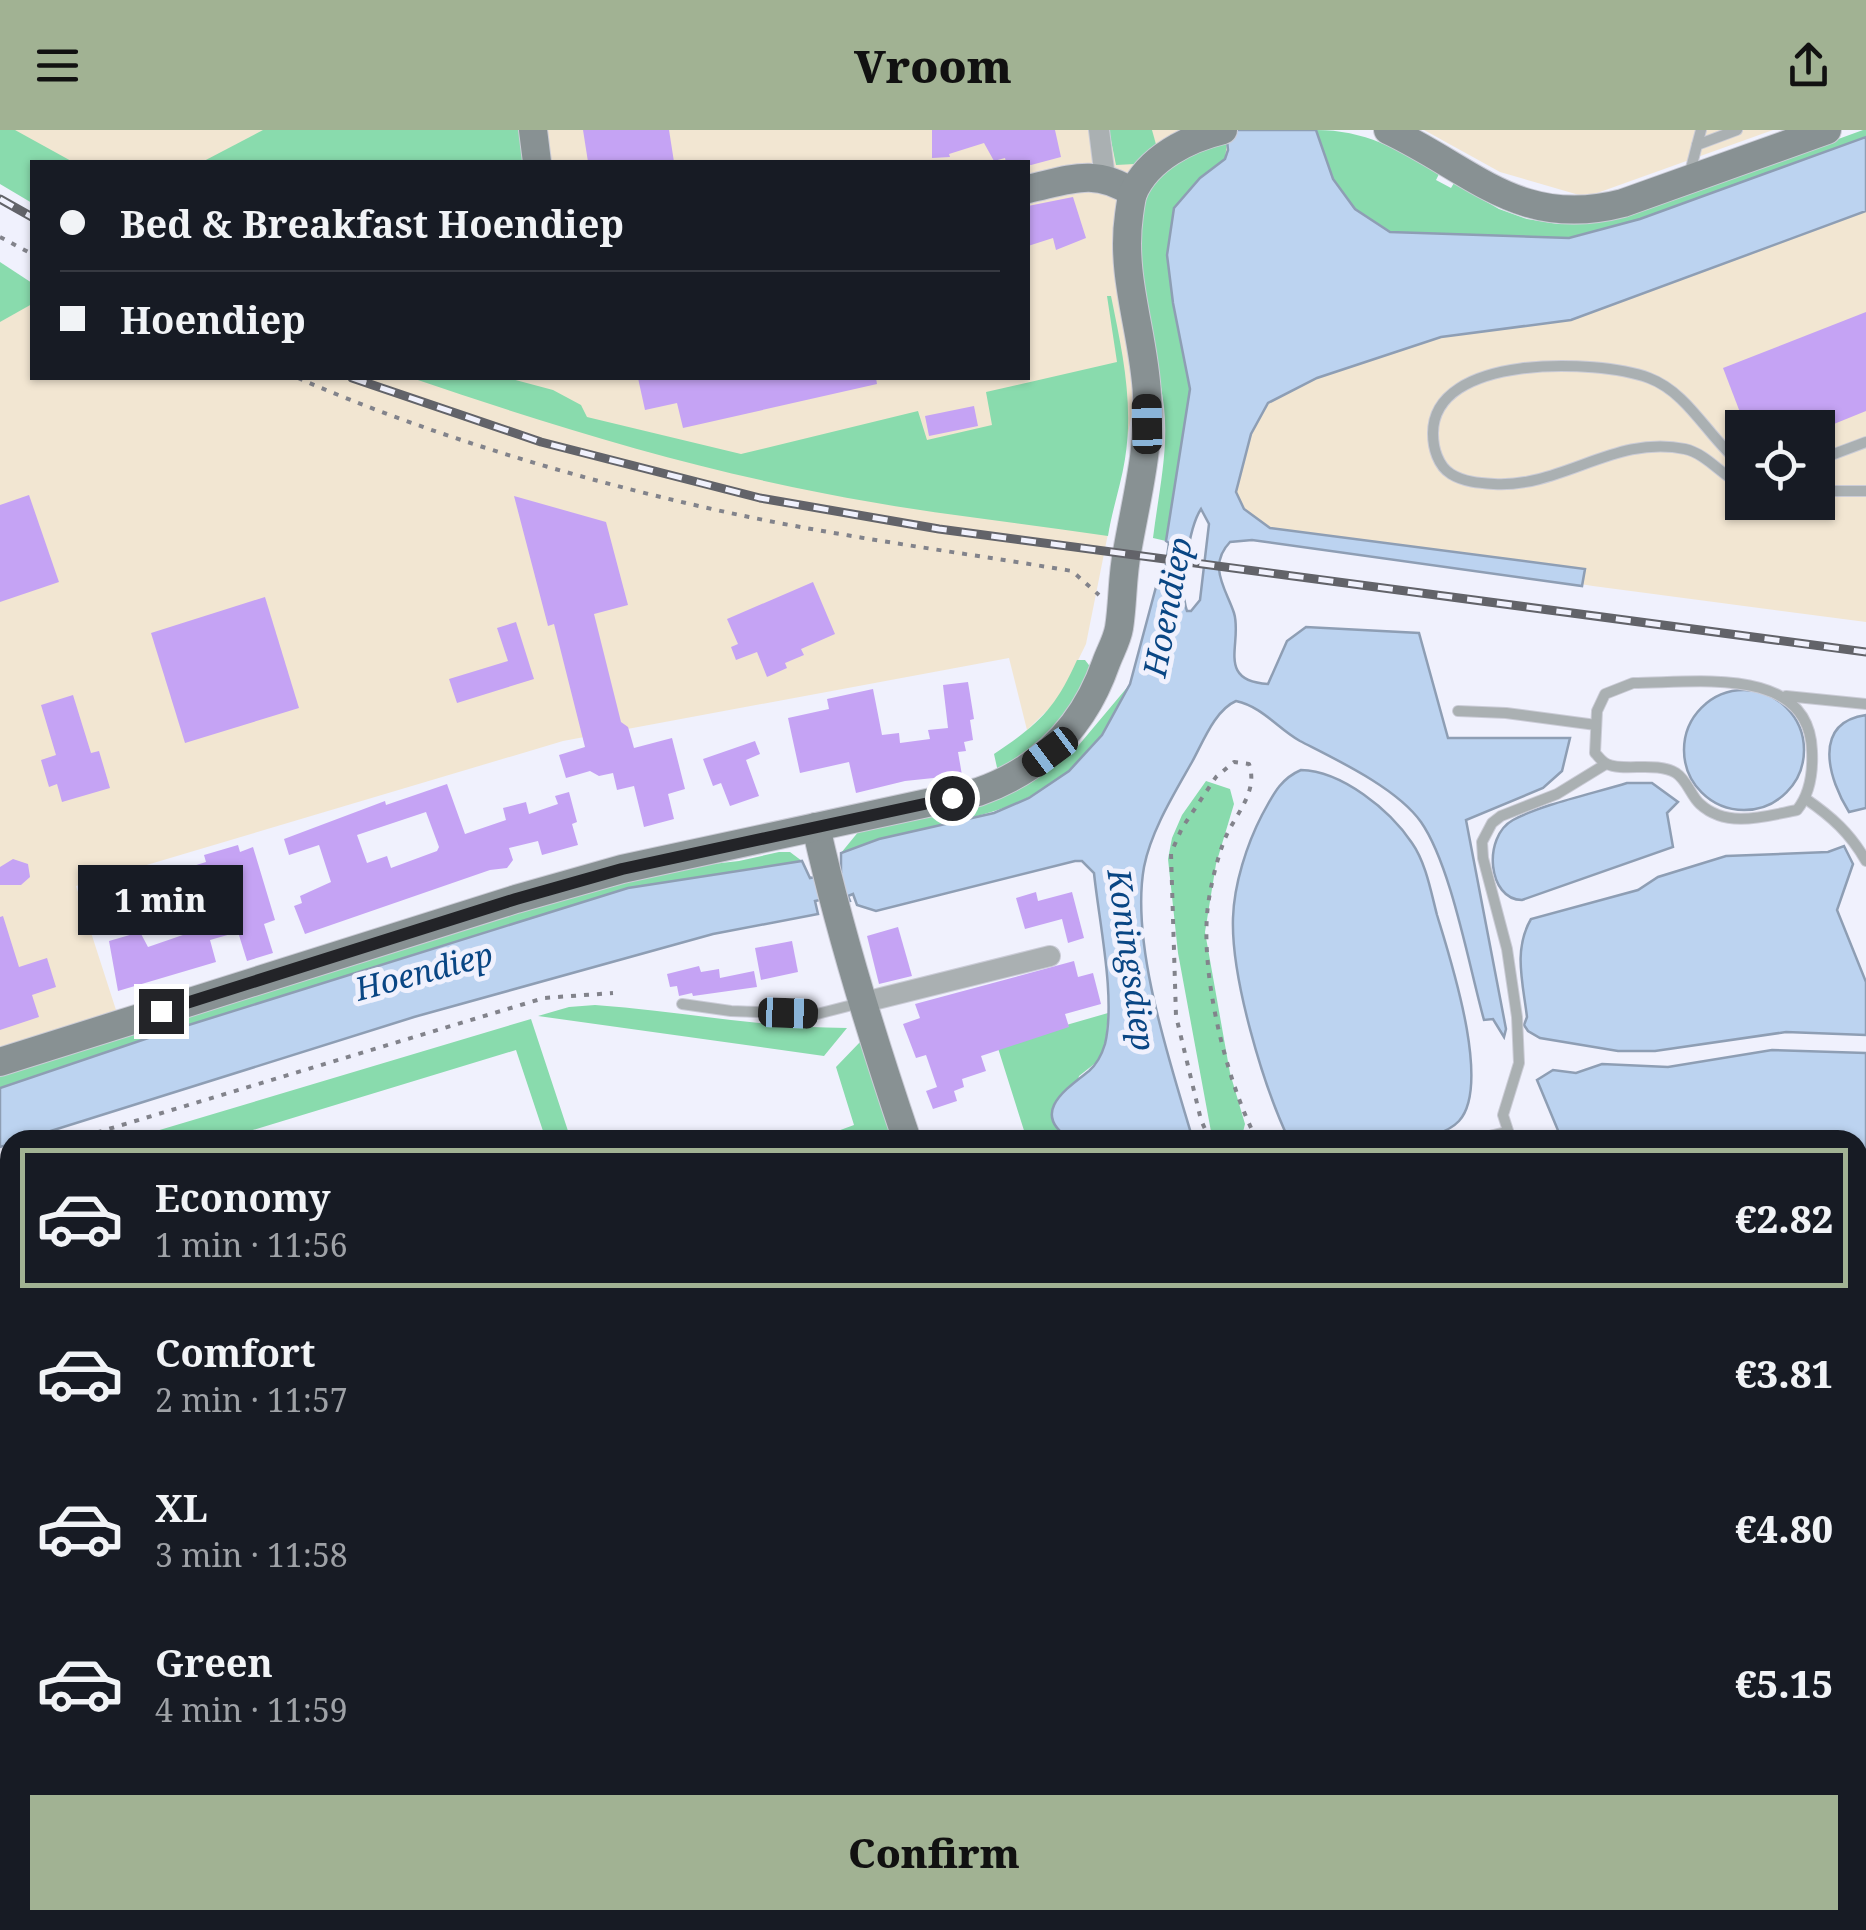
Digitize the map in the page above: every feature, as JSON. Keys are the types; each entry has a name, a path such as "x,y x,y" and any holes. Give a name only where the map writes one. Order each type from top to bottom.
{"main road":[{"path":"533,130 537,160"},
{"path":"0,1062 516,899 622,869 978,792 1034,764 1087,709 1118,630 1147,424 1147,392 1126,272 1133,193 1148,170 1164,156 1185,143 1223,130"},
{"path":"1388,130 1508,198 1542,208 1603,208 1827,130"},
{"path":"1030,189 1078,177 1105,178 1133,193"},
{"path":"816,828 861,1003 904,1130"}],"street":[{"path":"1098,130 1105,178"},
{"path":"861,1003 1050,956"}],"lane":[{"path":"1687,181 1701,130"},
{"path":"1697,145 1737,130"},
{"path":"1725,446 1672,390 1648,378 1561,366 1510,369 1467,384 1448,395 1436,415 1432,433 1435,454 1447,472 1472,483 1516,485 1543,481 1614,452 1657,447 1688,450 1725,474"},
{"path":"1835,454 1866,442"},
{"path":"1835,491 1866,492"},
{"path":"1786,696 1802,712 1812,738 1813,764 1806,799 1798,810 1751,819 1712,813 1698,802 1676,773 1606,764 1595,754 1597,711 1606,694 1633,684 1761,686 1786,696 1866,704"},
{"path":"1458,710 1596,725"},
{"path":"1507,1130 1502,1116 1519,1063 1519,1046 1507,949 1482,842 1492,823 1501,816 1557,794 1606,764"},
{"path":"1806,799 1838,821 1866,861"},
{"path":"682,1004 731,1011 817,1014 861,1003"}],"path":[{"path":"0,237 30,253"},
{"path":"303,380 540,464 746,516 1072,571 1107,602 1121,603"},
{"path":"1206,1130 1176,1016 1171,854 1182,828 1216,777 1234,762 1249,764 1253,776 1250,791 1224,840 1204,935 1213,1000 1230,1069 1252,1130"},
{"path":"105,1130 544,998 613,994"}],"shaded area":[{"path":"0,130 1244,130 1142,363 1086,644 1059,699 1027,730 1009,658 563,741 76,886 116,1010 0,1048 0,298 30,281 30,380 1030,380 1030,160 30,160"},
{"path":"1424,130 1773,130 1586,197 1500,172"},
{"path":"1866,208 1866,622 1593,586 1275,537 1223,516 1243,402 1441,321"}],"green space":[{"path":"0,130 15,130 69,160 30,160 30,202 0,184"},
{"path":"263,130 523,130 528,160 206,160"},
{"path":"1109,130 1152,130 1157,148 1135,164 1116,165"},
{"path":"1316,130 1350,133 1380,143 1439,174 1436,180 1451,188 1454,183 1499,209 1558,224 1591,223 1688,194 1863,130 1866,137 1640,219 1569,238 1390,232 1355,209 1333,179"},
{"path":"1227,142 1225,159 1200,178 1174,208 1167,255 1190,389 1166,541 1153,538 1165,423 1144,307 1138,238 1143,207 1158,179 1187,153"},
{"path":"0,262 30,282 30,305 0,322"},
{"path":"1107,296 1111,296 1123,357 1128,418 1125,459 1108,536 893,506 770,482 615,443 418,380 516,380 553,390 581,405 587,417 741,454 918,411 927,440 992,425 986,392 1117,362"},
{"path":"1077,660 1085,660 1092,669 1070,721 998,772 994,754 1044,714"},
{"path":"1130,684 1099,738 1079,761 1036,793 989,813 841,853 859,831 1005,795 1030,783 1073,752"},
{"path":"1206,781 1230,789 1234,804 1216,864 1205,932 1244,1130 1211,1130 1178,953 1168,859 1182,815"},
{"path":"790,852 802,861 628,888 0,1088 0,1072 523,905 686,867"},
{"path":"595,1005 847,1028 824,1056 538,1016"},
{"path":"1108,1013 1105,1046 1098,1061 1079,1076 1065,1130 1024,1130 997,1045"},
{"path":"531,1019 568,1130 543,1130 516,1050 253,1130 159,1130"},
{"path":"861,1041 891,1130 840,1130 854,1125 836,1067"}],"water":[{"path":"1226,130 1316,130 1333,179 1355,209 1390,232 1569,238 1640,219 1866,137 1866,211 1571,320 1441,337 1317,378 1268,403 1251,434 1236,492 1244,509 1270,528 1585,569 1582,586 1252,540 1230,542 1220,560 1220,578 1236,624 1234,658 1242,676 1268,684 1287,641 1306,627 1419,633 1448,738 1570,738 1562,771 1543,788 1466,820 1506,1029 1504,1037 1493,1019 1484,1020 1450,889 1421,822 1382,786 1300,741 1254,708 1236,701 1222,712 1205,736 1158,826 1144,867 1141,898 1148,968 1190,1130 1059,1130 1053,1121 1055,1103 1099,1059 1108,1025 1108,983 1094,873 1082,861 1075,861 876,911 857,905 853,894 848,896 850,901 841,904 839,896 815,901 818,914 713,934 414,1017 54,1130 0,1130 0,1088 163,1033 628,888 802,861 810,878 841,872 841,853 879,839 994,813 1029,798 1069,771 1102,735 1130,684 1160,572 1165,571 1169,543 1166,541 1190,389 1167,255 1174,208 1200,178 1225,159","holes":["1201,509 1209,524 1200,600 1187,611 1187,559"]},
{"path":"1744,690 1767,695 1786,708 1799,727 1804,750 1799,773 1786,792 1767,805 1744,810 1721,805 1702,792 1689,773 1684,750 1689,727 1702,708 1721,695"},
{"path":"1866,715 1866,808 1849,812 1831,769 1831,741 1837,729 1849,720"},
{"path":"1301,770 1317,772 1364,794 1403,830 1421,859 1458,990 1470,1051 1468,1104 1459,1121 1446,1130 1285,1130 1259,1061 1243,1000 1233,918 1246,851 1270,801 1288,778"},
{"path":"1627,783 1652,783 1678,802 1667,813 1673,847 1522,900 1502,890 1496,879 1493,853 1503,828 1538,809"},
{"path":"1844,846 1853,864 1837,910 1866,982 1866,1035 1786,1032 1655,1051 1618,1051 1540,1038 1524,1025 1527,1017 1521,955 1531,919 1638,890 1658,877 1726,856 1828,852"},
{"path":"1772,1050 1866,1053 1866,1130 1558,1130 1537,1080 1553,1070 1576,1073 1602,1064 1668,1067"}],"building":[{"path":"583,130 669,130 674,160 588,160"},
{"path":"932,130 1055,130 1061,157 1031,165 1030,160 993,160 984,143 949,154 950,157 932,158"},
{"path":"1073,197 1086,238 1056,250 1053,238 1030,245 1030,206"},
{"path":"1866,312 1866,411 1835,424 1835,410 1739,410 1723,368"},
{"path":"638,380 876,380 877,384 683,428 677,403 645,410"},
{"path":"974,406 978,426 929,436 925,416"},
{"path":"29,495 59,582 0,602 0,505"},
{"path":"514,496 606,522 628,605 594,614 621,722 628,727 634,748 672,738 685,789 668,794 674,819 644,827 634,786 617,790 613,773 599,776 590,771 566,778 559,755 585,747 554,624 548,626"},
{"path":"813,582 835,634 801,649 804,655 767,677 757,652 736,660 731,647 738,644 727,619"},
{"path":"265,597 299,708 185,743 151,633"},
{"path":"516,622 534,679 457,703 449,679 508,661 497,628"},
{"path":"968,682 973,740 964,742 966,751 958,752 962,775 905,781 856,793 849,762 800,773 788,718 829,709 827,699 873,689 882,735 899,733 900,743 930,739 928,730 948,728 943,685"},
{"path":"73,695 91,753 99,751 110,788 62,802 57,784 49,787 41,760 56,755 41,705"},
{"path":"755,741 760,754 746,760 759,796 730,806 721,783 713,786 703,759"},
{"path":"447,784 465,834 506,820 503,808 526,802 529,814 558,804 555,796 569,792 578,845 542,855 538,841 509,848 513,860 507,868 490,870 305,934 294,906 302,903 300,896 331,882 319,845 289,855 284,839 385,801 386,805","holes":["426,812 439,847 391,868 387,856 367,863 357,835"]},
{"path":"238,845 240,852 253,847 275,920 264,924 273,953 247,961 238,932 210,940 216,962 118,991 109,941 140,932 148,947 206,927 190,867 206,862 204,855"},
{"path":"13,859 28,864 30,877 21,885 0,885 0,867"},
{"path":"1036,892 1038,901 1072,892 1084,938 1068,943 1062,919 1025,929 1016,898"},
{"path":"3,916 19,967 47,958 56,987 32,995 39,1017 0,1030 0,917"},
{"path":"898,927 912,976 879,984 867,936"},
{"path":"792,941 798,972 761,980 755,948"},
{"path":"1074,961 1078,977 1093,973 1101,1004 1065,1014 1069,1027 981,1056 986,1071 962,1079 964,1087 954,1091 957,1101 933,1109 926,1091 937,1087 926,1055 916,1058 903,1024 920,1018 915,1004"},
{"path":"699,966 701,972 719,969 720,978 754,971 757,987 679,996 677,986 670,987 667,974"}],"railway":[{"path":"0,199 30,216"},
{"path":"358,380 541,442 760,498 939,529 1866,652"}],"route":[{"path":"161,1011 622,869 952,798"}],"water label":[{"name":"Hoendiep","path":"1168,607"},
{"name":"Koningsdiep","path":"1131,960"},
{"name":"Hoendiep","path":"424,972"}]}
